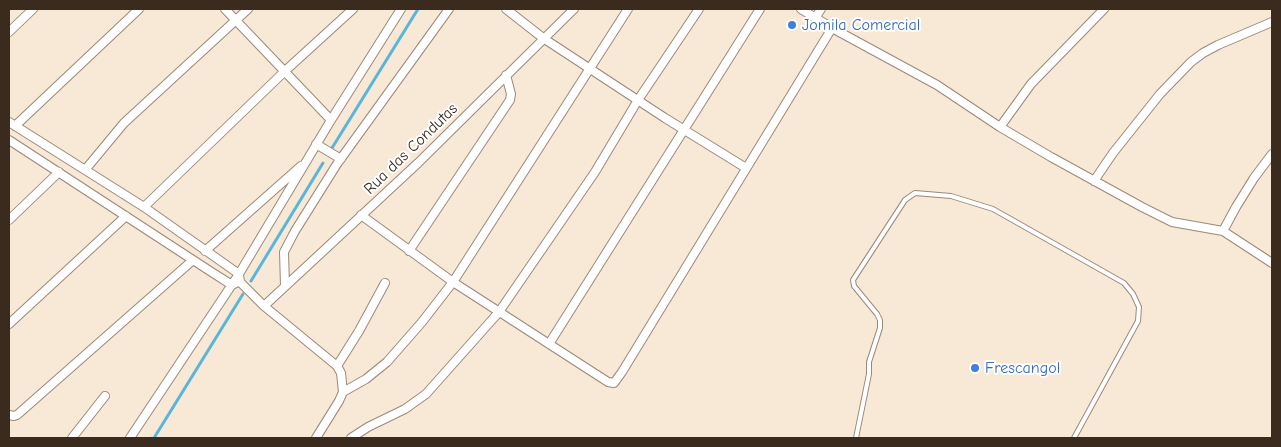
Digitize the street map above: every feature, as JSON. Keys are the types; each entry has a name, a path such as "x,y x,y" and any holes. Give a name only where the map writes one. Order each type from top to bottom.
{"street":[{"path":"9,32 33,9"},
{"path":"140,9 12,124 144,207 205,250 239,278 264,306 337,366 342,380 343,392 316,438"},
{"path":"225,9 331,120"},
{"path":"85,170 124,124 248,9"},
{"path":"144,207 285,71 353,9"},
{"path":"130,438 232,285 239,278 316,144 401,9"},
{"path":"285,286 284,252 295,231 341,159 449,9"},
{"path":"506,9 543,38 746,168"},
{"name":"Rua das Condutas","path":"264,306 418,163 574,9"},
{"path":"343,392 366,379 386,362 422,322 453,282 628,9"},
{"path":"351,438 368,427 405,409 426,394 500,312 595,172 638,100 699,9"},
{"path":"549,344 760,9"},
{"path":"801,9 832,28 938,85 1000,127 1094,181 1172,222 1224,231 1272,264"},
{"path":"815,18 821,9"},
{"path":"1000,127 1031,84 1104,9"},
{"path":"1094,181 1113,153 1160,94 1191,62 1218,45 1272,22"},
{"path":"361,215 453,282 608,382 614,382 622,372 832,28"},
{"path":"410,251 510,100 511,94 506,75"},
{"path":"9,140 232,285"},
{"path":"316,144 341,159"},
{"path":"1224,231 1236,206 1272,154"},
{"path":"205,250 307,160"},
{"path":"9,220 59,172"},
{"path":"9,324 126,216"},
{"path":"9,415 17,415 193,260"},
{"path":"337,366 359,331 385,283"},
{"path":"72,438 105,396"}],"lane":[{"path":"856,438 869,362 880,328 880,320 854,286 853,280 905,200 915,193 950,196 992,209 1124,283 1133,294 1139,307 1138,321 1074,438"}],"waterway":[{"path":"332,148 418,9"},
{"path":"251,281 323,163"},
{"path":"154,438 243,294"}],"place":[{"name":"Jomila Comercial","path":"792,25"},
{"name":"Frescangol","path":"975,368"}]}
